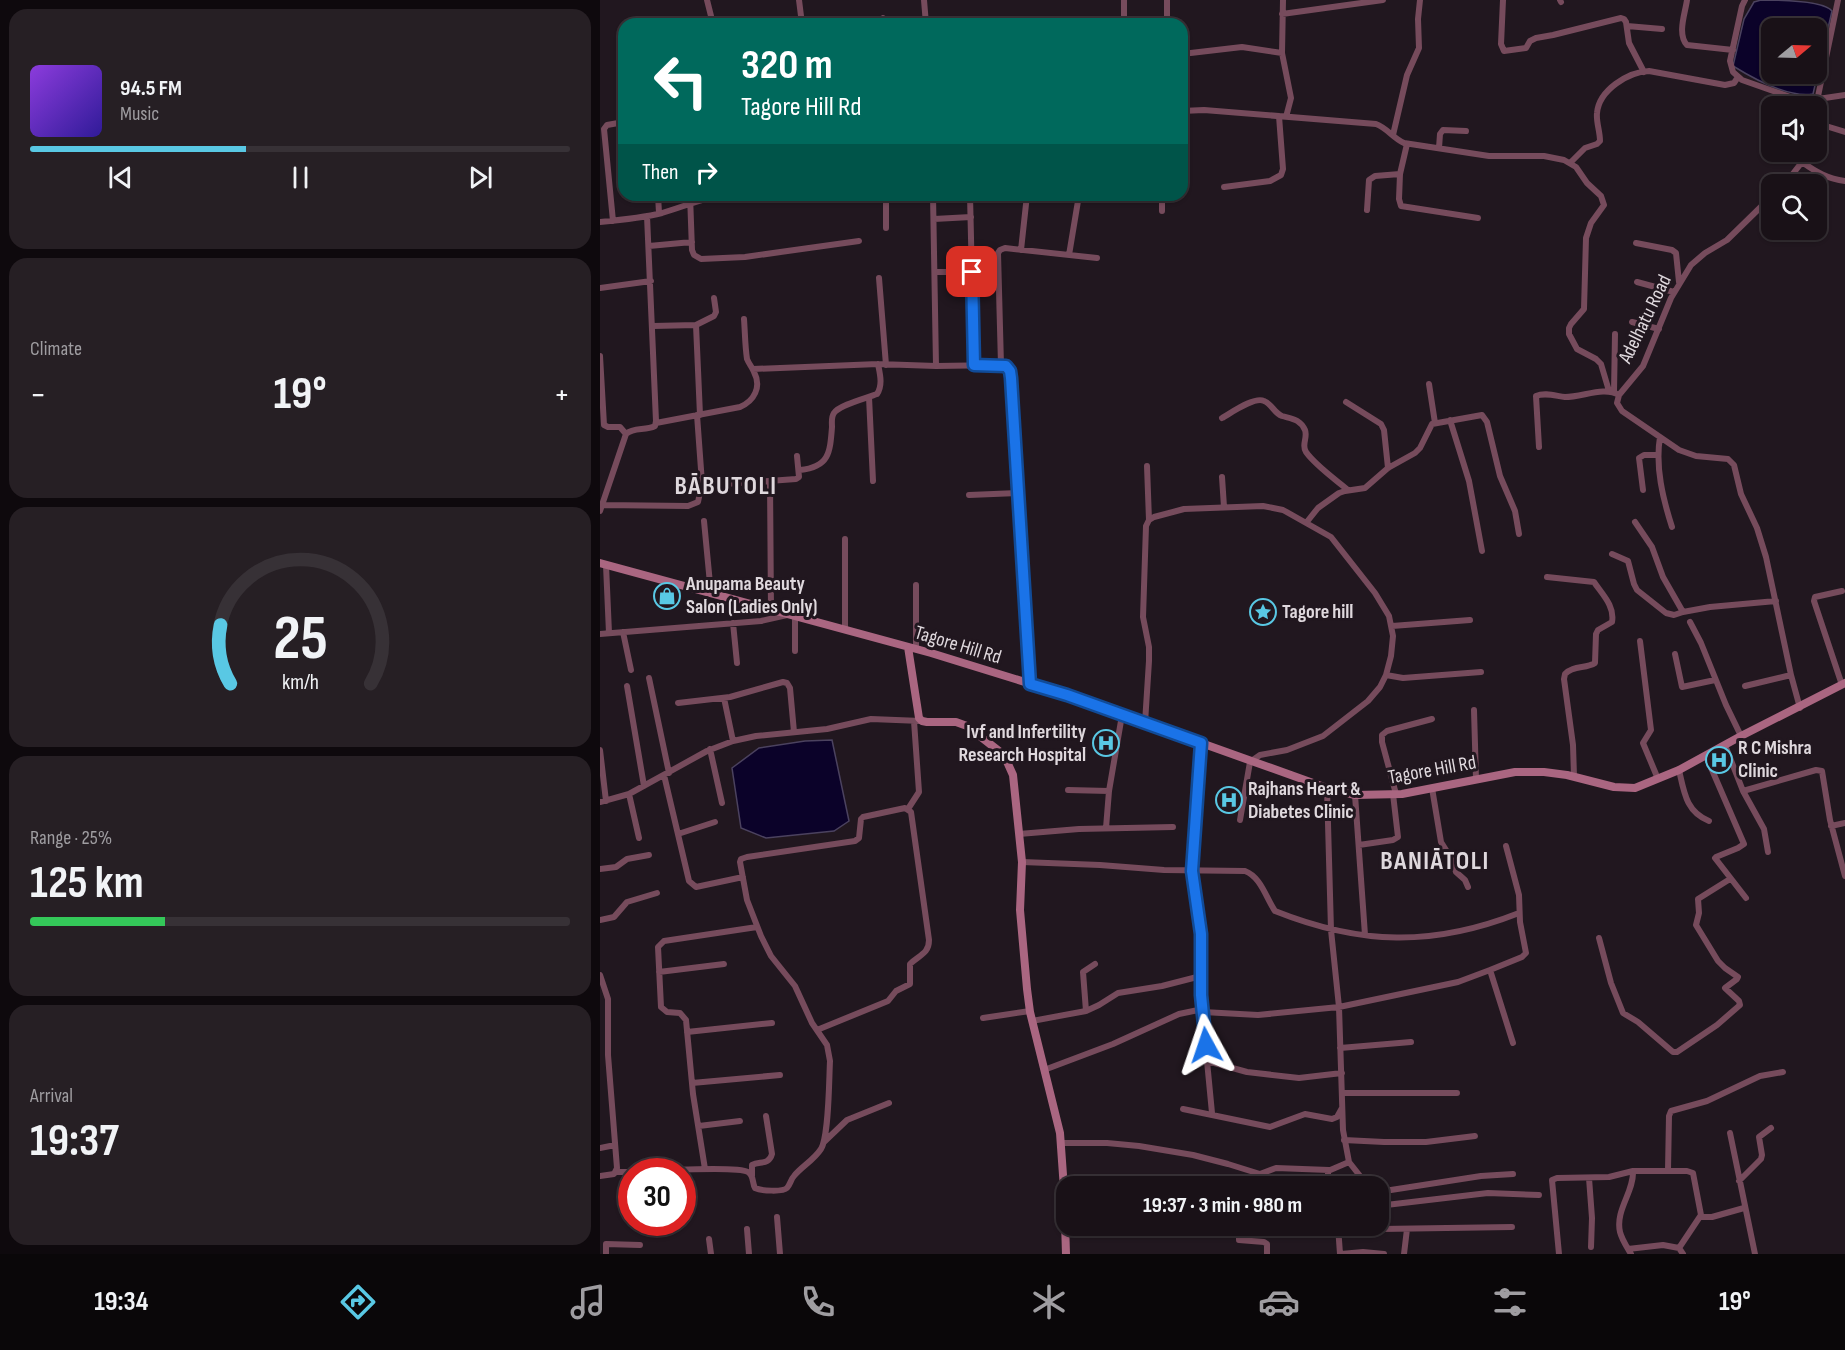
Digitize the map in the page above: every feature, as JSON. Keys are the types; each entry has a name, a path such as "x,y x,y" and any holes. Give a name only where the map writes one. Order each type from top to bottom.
{"main road":[{"name":"Tagore Hill Rd","path":"603,564 912,648 1030,684 1250,762 1355,795 1395,794 1531,771 1574,776 1614,787 1635,788 1679,770 1843,684"},
{"path":"912,648 918,721 961,724 1004,755 1013,775 1020,834 1022,862 1020,910 1030,1011 1056,1114 1061,1143 1063,1176"},
{"path":"1065,1236 1066,1254"}],"street":[{"path":"707,0 712,18"},
{"path":"799,0 801,18"},
{"path":"924,0 926,18"},
{"path":"1124,0 1124,18"},
{"path":"1167,0 1167,18"},
{"path":"1224,187 1270,181 1281,175 1283,169 1282,116 1290,106 1291,98 1282,53 1283,0"},
{"path":"1282,14 1383,0"},
{"path":"1393,135 1407,75 1419,48 1420,0"},
{"path":"1503,0 1501,44 1507,52 1526,48 1530,41 1536,38 1621,18 1627,26 1629,43 1644,72"},
{"path":"1687,0 1682,38 1684,42 1687,45 1733,50"},
{"path":"1745,0 1733,50 1731,65 1733,72 1738,77 1793,96"},
{"path":"1818,96 1838,0"},
{"path":"1627,26 1662,29"},
{"path":"1188,53 1242,47 1282,53"},
{"path":"1570,163 1585,148 1600,141 1596,116 1598,105 1612,87 1632,74 1644,72 1725,85 1734,83 1738,77"},
{"path":"1827,101 1845,96"},
{"path":"1188,111 1204,110 1376,124 1383,126 1398,140 1407,144 1489,156 1555,157 1570,163 1601,196 1604,205 1588,230 1584,309 1571,324 1569,334 1577,349 1601,363 1622,411 1679,450 1688,454 1728,459 1734,465 1741,494 1759,536 1800,708"},
{"path":"613,221 604,129 608,125 618,123"},
{"path":"1827,126 1845,132"},
{"path":"1439,148 1440,134 1443,130 1466,131"},
{"path":"1407,144 1400,174 1401,206 1478,218"},
{"path":"1793,174 1802,162 1830,179 1845,181"},
{"path":"1367,210 1371,177 1400,174"},
{"path":"658,201 659,213"},
{"path":"690,201 694,255 700,259 746,257 859,240"},
{"path":"600,222 647,216 698,201"},
{"path":"886,201 886,228"},
{"path":"933,201 936,366"},
{"path":"970,201 974,365"},
{"path":"1021,250 1026,201"},
{"path":"1069,255 1078,201"},
{"path":"1162,201 1162,211"},
{"name":"Adelhatu Road","path":"1614,393 1643,366 1674,292 1697,259 1727,240 1761,207"},
{"path":"647,216 656,423"},
{"path":"934,219 971,217"},
{"path":"649,246 692,242"},
{"path":"1636,243 1672,250 1676,253 1679,283"},
{"path":"1001,365 1000,250 1005,248 1097,258"},
{"path":"934,272 972,272"},
{"path":"800,470 812,469 825,461 831,444 834,412 877,394 880,390 882,364 879,278"},
{"path":"600,288 651,281"},
{"path":"1637,282 1674,292"},
{"path":"653,326 696,325 714,316 716,312 714,298"},
{"path":"696,325 699,415 702,483 698,502 688,506 601,508 626,434 633,430 649,429 656,423 699,415 740,407 748,404 754,397 758,381 747,355 744,319"},
{"path":"1632,322 1659,329"},
{"path":"1614,393 1615,334"},
{"path":"600,356 603,420 604,425 608,427"},
{"path":"753,369 882,364 1006,366 1011,378 1030,684"},
{"path":"1429,384 1436,423"},
{"path":"1539,447 1536,396 1542,394 1572,397 1614,393"},
{"path":"869,397 873,481"},
{"path":"1222,418 1251,402 1264,400 1277,414 1300,423 1306,434 1304,445 1307,453 1348,490"},
{"path":"1347,402 1381,424 1384,430 1388,468"},
{"path":"1306,523 1318,508 1339,494 1348,490 1365,488 1388,468 1420,448 1430,427 1436,423 1482,415 1485,418 1500,476 1515,511 1519,534"},
{"path":"1450,420 1469,480 1482,551"},
{"path":"600,430 620,427 626,434"},
{"path":"1660,437 1658,455 1664,498 1672,527"},
{"path":"1642,490 1639,458 1644,455 1658,455"},
{"path":"725,484 796,480 800,470 797,456"},
{"path":"1144,723 1149,661 1149,647 1143,617 1146,526 1149,520 1146,466"},
{"path":"1222,477 1224,507"},
{"path":"770,481 771,610"},
{"path":"969,495 1018,493"},
{"path":"1149,520 1162,514 1184,510 1224,507 1263,506 1283,510 1331,537 1382,601 1389,616 1394,636 1386,675 1380,687 1368,701 1329,732 1287,750 1260,755 1250,762 1240,820"},
{"path":"704,521 711,594"},
{"path":"1635,522 1652,547 1663,577 1683,612"},
{"path":"845,630 846,540"},
{"path":"1612,554 1628,561 1635,587 1666,614 1674,615 1710,607 1776,601"},
{"path":"603,564 609,633"},
{"path":"1547,578 1594,582 1600,594 1608,600 1613,617 1612,622 1596,634 1596,663 1591,666 1573,668 1565,674 1574,752 1574,776"},
{"path":"912,648 915,585"},
{"path":"1842,591 1820,594 1815,597 1814,601 1843,684"},
{"path":"600,634 761,621 791,616 795,651"},
{"path":"1392,626 1470,620"},
{"path":"1690,622 1741,736"},
{"path":"733,623 737,663"},
{"path":"623,632 631,670"},
{"path":"1640,641 1651,730 1643,743 1658,779"},
{"path":"1675,654 1682,687 1686,688 1715,680"},
{"path":"1386,675 1403,678 1481,672"},
{"path":"1745,686 1791,675"},
{"path":"649,678 689,881 696,887 743,877"},
{"path":"678,703 724,698 783,682 787,683 790,688 794,732"},
{"path":"627,686 644,786"},
{"path":"724,698 733,741"},
{"path":"1474,710 1476,779"},
{"path":"1106,828 1109,791 1122,715"},
{"path":"600,750 603,802 629,794 710,749 733,741 756,736 827,729 871,719 918,721 919,792 908,809"},
{"path":"1359,845 1393,840 1398,837 1395,794 1382,735 1387,731 1432,719"},
{"path":"1201,743 1192,871 1201,934 1203,1011 1212,1113"},
{"path":"1725,745 1743,790 1764,829 1767,852"},
{"path":"710,749 722,803"},
{"path":"1706,756 1744,844 1715,857 1746,898"},
{"path":"1679,770 1689,805 1697,814 1709,821"},
{"path":"1743,790 1820,770 1823,775 1831,826 1845,876"},
{"path":"1327,788 1331,930 1339,1007 1344,1140 1349,1162 1360,1176"},
{"path":"1432,788 1441,842 1456,872 1465,880 1468,887"},
{"path":"1068,790 1109,791"},
{"path":"629,794 639,837"},
{"path":"1355,795 1365,935"},
{"path":"817,1030 888,1001 896,991 910,984 910,964 927,952 929,940 911,812 908,809 863,817 860,838 855,841 741,859 740,866 749,908 757,927 771,956 795,986 817,1030 827,1045 830,1061 824,1143"},
{"path":"678,834 715,822"},
{"path":"1831,826 1845,823"},
{"path":"1020,834 1064,829 1173,827"},
{"path":"1044,1070 1113,1044 1179,1014 1203,1011 1258,1015 1339,1007 1458,982 1525,955 1519,895 1506,846"},
{"path":"600,869 616,867 627,859 649,855"},
{"path":"1022,862 1247,872 1252,874 1266,892 1274,910 1331,930 1365,935 1421,938 1483,926 1519,913"},
{"path":"1599,938 1611,983 1623,1013 1676,1053 1717,1025 1740,1005 1739,1001 1725,988 1738,977 1718,961 1696,925 1699,915 1698,899 1730,879"},
{"path":"600,920 614,916 627,902 657,893"},
{"path":"705,1169 692,1083 686,1020 680,1013 667,1012 662,1007 658,947 664,941 757,927"},
{"path":"659,972 724,964"},
{"path":"1086,1011 1083,972 1095,964"},
{"path":"1490,970 1513,1043"},
{"path":"600,975 608,999 608,1055 616,1172 600,1176"},
{"path":"1032,1021 1086,1011 1118,993 1162,986 1201,976"},
{"path":"983,1018 1030,1011"},
{"path":"687,1032 772,1023"},
{"path":"1340,1048 1411,1042"},
{"path":"1207,1061 1247,1072 1299,1078 1342,1073"},
{"path":"1668,1170 1671,1111 1716,1098 1760,1076 1783,1072"},
{"path":"692,1083 780,1075"},
{"path":"1342,1093 1456,1093"},
{"path":"766,1116 772,1154 771,1159 752,1165 753,1186 759,1190 786,1190 792,1178 813,1160 824,1143 847,1120 889,1103"},
{"path":"1183,1109 1212,1113 1270,1127 1305,1114 1332,1119 1337,1116 1342,1107"},
{"path":"699,1126 740,1121"},
{"path":"1739,1181 1761,1159 1759,1137 1771,1128"},
{"path":"1730,1133 1755,1254"},
{"path":"1344,1140 1426,1142 1475,1136"},
{"path":"1061,1143 1139,1146 1193,1155 1257,1174 1276,1168 1329,1170 1349,1162"},
{"path":"600,1148 615,1145"},
{"path":"696,1169 745,1170 752,1176"},
{"path":"1328,1176 1329,1170"},
{"path":"1558,1254 1552,1182 1557,1178 1609,1177 1633,1171 1668,1170 1693,1173 1701,1209 1700,1217 1681,1251 1663,1245 1629,1252 1620,1233 1619,1222 1632,1185 1633,1171"},
{"path":"1389,1190 1481,1176 1513,1174"},
{"path":"1589,1178 1592,1218 1591,1247"},
{"path":"1389,1205 1488,1193 1539,1195"},
{"path":"1700,1217 1712,1217 1744,1208"},
{"path":"777,1217 780,1254"},
{"path":"1389,1229 1512,1227"},
{"path":"747,1229 749,1254"},
{"path":"1404,1254 1407,1229"},
{"path":"1239,1236 1239,1240 1264,1242 1267,1244 1267,1254"},
{"path":"1339,1236 1341,1254 1363,1252 1384,1254"},
{"path":"709,1239 711,1254"},
{"path":"606,1254 606,1245 640,1245"}],"shaded area":[{"path":"1761,0 1800,1 1827,7 1832,11 1827,33 1827,18 1761,18 1761,82 1733,66 1744,19 1754,2"},
{"path":"1766,84 1815,84 1813,94 1783,90"},
{"path":"832,740 849,821 834,831 766,838 741,828 732,768 759,748 805,741"}],"place":[{"name":"Anupama Beauty Salon (Ladies Only)","path":"667,596"},
{"name":"Tagore hill","path":"1263,612"},
{"name":"Ivf and Infertility Research Hospital","path":"1106,743"},
{"name":"R C Mishra Clinic","path":"1719,760"},
{"name":"Rajhans Heart & Diabetes Clinic","path":"1229,800"}],"district":[{"name":"BĀBUTOLI","path":"726,486"},
{"name":"BANIĀTOLI","path":"1435,861"}],"route":[{"path":"972,272 974,365 1006,366 1011,378 1030,684 1201,743 1192,871 1201,934 1201,995 1206,1045"}]}
